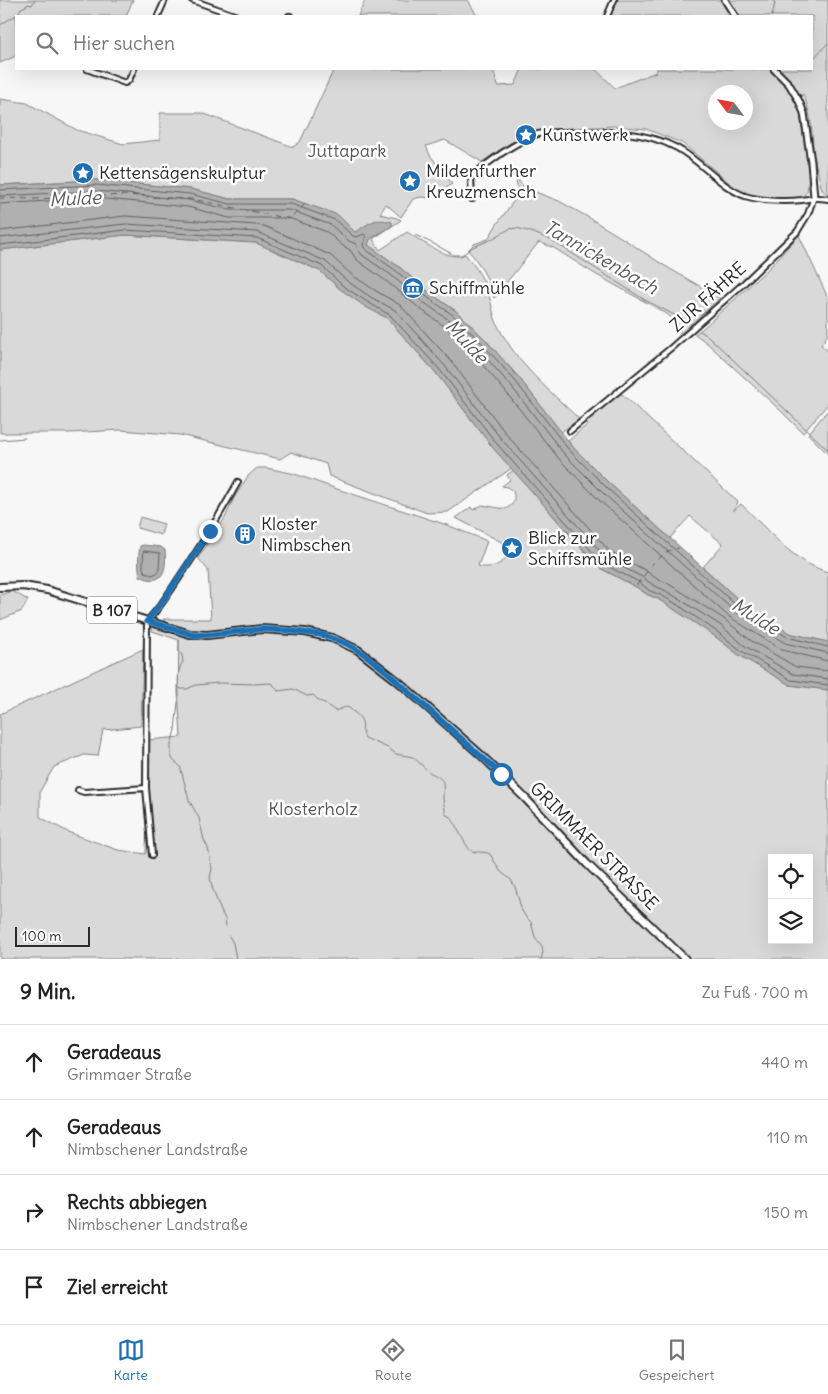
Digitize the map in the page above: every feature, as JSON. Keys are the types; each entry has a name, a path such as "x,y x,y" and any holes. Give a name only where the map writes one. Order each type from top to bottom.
{"main road":[{"name":"B 107","path":"0,587 23,586 47,590 147,621"},
{"name":"GRIMMAER STRASSE","path":"147,621 194,635 262,629 305,632 332,638 364,654 407,688 488,761 587,864 686,959"}],"street":[{"path":"158,15 165,0"},
{"path":"192,0 234,15"},
{"path":"607,15 614,0"},
{"path":"725,0 734,15"},
{"path":"90,70 126,83 134,70"},
{"name":"ZUR FÄHRE","path":"570,431 672,347 744,284 797,232 808,214 814,197 806,126 799,101 789,84 775,70"},
{"path":"472,199 471,177 492,160 522,142 535,135 544,133 595,132 631,133 664,141 679,149 733,190 756,199 801,200 814,197 828,199"},
{"path":"152,855 146,788 147,621 202,544 238,482"},
{"path":"78,790 84,792 146,788"}],"green space":[{"path":"0,0 133,0 126,15 15,15 15,56 0,63"},
{"path":"365,0 468,0 476,15 358,15"},
{"name":"Juttapark","path":"614,0 828,0 828,195 822,190 812,149 809,114 803,94 798,100 809,177 807,192 800,199 745,196 734,189 682,143 646,129 614,126 535,131 510,143 482,162 445,140 426,146 430,155 452,184 433,198 421,197 413,199 401,217 386,204 380,214 401,220 373,239 380,250 407,232 444,253 459,256 465,254 481,277 488,293 496,322 514,352 534,376 579,419 561,432 520,379 484,338 456,311 368,245 370,239 380,233 376,220 355,232 337,215 292,199 230,199 191,189 96,180 0,185 0,99 27,103 77,130 123,144 160,140 160,113 202,113 293,147 300,142 334,70 493,70 498,86 515,85 522,70 596,70 615,88 656,72 656,70 813,70 813,15 607,15"},
{"path":"516,178 525,188 559,201 586,216 720,298 680,334 677,323 667,314 595,274 554,248 539,242 494,298 484,272 468,250 474,244 488,239 518,195"},
{"path":"125,235 257,243 320,271 340,289 366,307 387,318 436,373 493,448 512,468 448,512 427,513 329,476 326,464 291,452 280,459 180,435 121,430 69,433 0,433 0,250"},
{"path":"799,235 828,298 828,334 821,345 828,351 828,404 803,433 695,334 769,268"},
{"path":"622,394 738,502 733,511 741,504 792,553 803,561 828,572 828,642 789,633 741,602 703,567 723,544 690,516 670,538 611,485 568,441 587,425 583,419 607,400"},
{"path":"828,410 828,454 808,434"},
{"path":"257,468 267,468 295,474 447,525 487,541 478,566 487,567 499,564 505,558 508,554 503,550 505,544 456,518 471,507 473,510 482,505 505,509 510,506 514,500 513,491 502,486 510,480 507,475 514,470 600,568 658,599 713,635 739,655 790,685 828,690 828,959 689,959 401,680 356,645 319,631 300,628 260,627 202,633 181,630 166,623 163,619 211,619 208,570 198,558 225,518 234,498 248,476"},
{"path":"140,517 164,524 161,535 137,528"},
{"path":"12,591 28,600 22,611 0,620 0,595"},
{"name":"Klosterholz","path":"153,627 193,637 262,632 292,633 331,640 352,650 398,684 480,757 673,950 678,959 0,959 0,714 143,649 141,726 103,730 98,756 84,755 54,767 40,791 40,817 68,832 118,850 146,854 148,740 181,737 178,692 179,640 152,631"}],"water":[{"name":"Mulde","path":"96,180 191,189 230,199 292,199 338,215 355,232 376,221 392,222 392,226 370,239 368,245 456,311 484,338 520,379 573,447 611,485 741,602 789,633 828,642 828,690 790,685 739,655 713,635 658,599 600,568 493,448 436,373 387,318 366,307 340,289 320,271 256,243 125,235 0,250 0,185"},
{"path":"140,546 161,547 165,550 164,569 159,578 154,580 140,576 139,554"}],"waterway":[{"path":"16,15 21,8 28,4 32,5 35,0"},
{"name":"Tannickenbach","path":"772,15 775,3 773,0"},
{"path":"0,25 15,16"},
{"name":"Tannickenbach","path":"813,59 828,43"},
{"name":"Tannickenbach","path":"415,235 454,255 462,255 473,247 509,229 517,228 531,232 551,240 645,300 692,324"},
{"name":"Tannickenbach","path":"700,331 708,336 828,450"},
{"path":"0,440 25,438"},
{"path":"179,639 179,651 183,662 179,674 179,696"},
{"path":"178,687 187,689 196,685 219,683 268,683 273,684 278,691 293,689 307,696 313,695 335,711 346,707 349,708 361,719 365,738 388,748 396,754 413,757 426,769"},
{"path":"178,702 171,755 173,760 180,766 189,800 199,818 212,869 210,878 226,926"},
{"path":"429,772 439,777 443,782 445,814 452,818 470,850 490,854 500,871 511,880 522,911 531,922 535,937 542,946 541,959"},
{"path":"229,936 233,943 236,959"}],"ferry route":[{"path":"0,198 35,199 128,195 191,199 290,219 305,203"},
{"path":"637,585 653,563 668,551 679,548"}],"place":[{"name":"Kunstwerk","path":"526,135"},
{"name":"Kettensägenskulptur","path":"83,173"},
{"name":"Mildenfurther Kreuzmensch","path":"410,181"},
{"name":"Schiffmühle","path":"413,288"},
{"name":"Kloster Nimbschen","path":"245,534"},
{"name":"Blick zur Schiffsmühle","path":"512,548"}],"route":[{"path":"210,531 163,601 147,621 194,635 262,629 305,632 323,635 354,647 387,672 501,774"}]}
